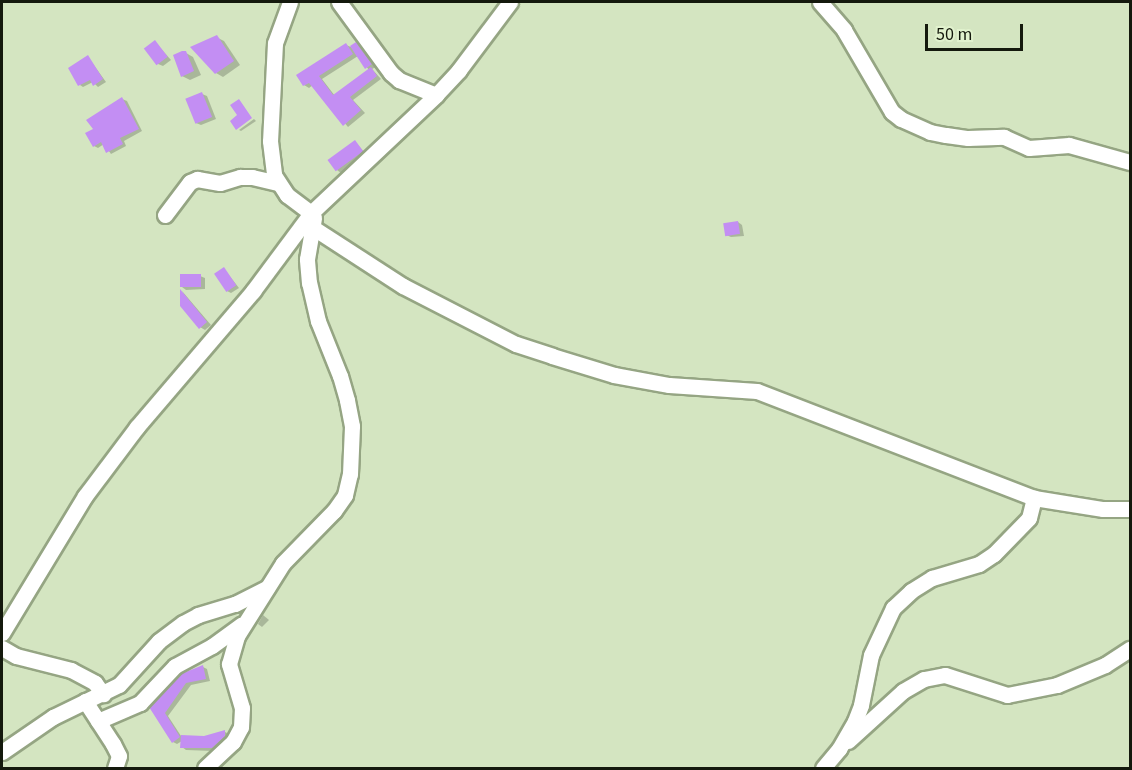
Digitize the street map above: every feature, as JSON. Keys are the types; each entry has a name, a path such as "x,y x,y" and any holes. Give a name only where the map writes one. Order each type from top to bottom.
{"street":[{"path":"290,2 275,43 270,141 277,183 313,216 403,286 516,344 614,375 669,385 757,391 1034,498 1103,509 1131,509"},
{"path":"339,2 391,73 399,80 436,94"},
{"path":"2,633 84,496 137,427 253,291 313,216 459,70 510,2"},
{"path":"820,2 844,30 892,112 901,119 939,133 968,138 1004,137 1029,148 1069,145 1131,162"},
{"path":"165,215 190,182 197,179 220,183 240,177 252,177 277,183"},
{"path":"206,768 233,742 241,727 242,708 229,664 234,644 283,563 334,511 345,495 350,474 352,426 347,400 312,303 307,259 313,216"},
{"path":"839,749 855,721 861,705 871,655 893,608 911,591 932,578 979,564 994,554 1029,518 1034,498"},
{"path":"2,752 53,717 119,685 159,641 183,623 198,615 235,604 267,588"},
{"path":"98,721 140,703 175,666 212,646 248,619"},
{"path":"2,648 16,656 79,673 95,682 103,694"},
{"path":"823,768 839,749 903,691 924,679 945,675 1007,695 1057,685 1105,665 1131,649"},
{"path":"85,701 119,756 115,768"}],"building":[{"path":"217,35 234,61 215,74 190,47"},
{"path":"155,40 168,57 156,65 144,48"},
{"path":"356,42 372,64 365,69 350,46"},
{"path":"346,43 353,54 319,76 333,95 371,67 377,76 350,97 361,110 343,126 309,83 303,86 296,75"},
{"path":"186,51 194,71 181,77 173,55"},
{"path":"88,55 103,79 93,86 90,80 78,86 68,68"},
{"path":"202,92 212,117 195,124 185,99"},
{"path":"122,97 139,129 120,138 123,144 106,153 101,142 93,147 85,133 93,129 86,120"},
{"path":"239,99 252,118 236,130 230,121 237,115 230,105"},
{"path":"355,140 363,151 336,171 327,160"},
{"path":"738,221 740,234 725,236 723,223"},
{"path":"224,267 236,285 226,292 214,274"},
{"path":"180,274 201,274 201,287 180,287"},
{"path":"180,289 207,322 199,329 180,306"},
{"path":"203,665 206,679 186,683 165,713 180,737 172,743 149,707 181,674"},
{"path":"225,730 225,736 212,748 180,748 181,735 204,736"}]}
